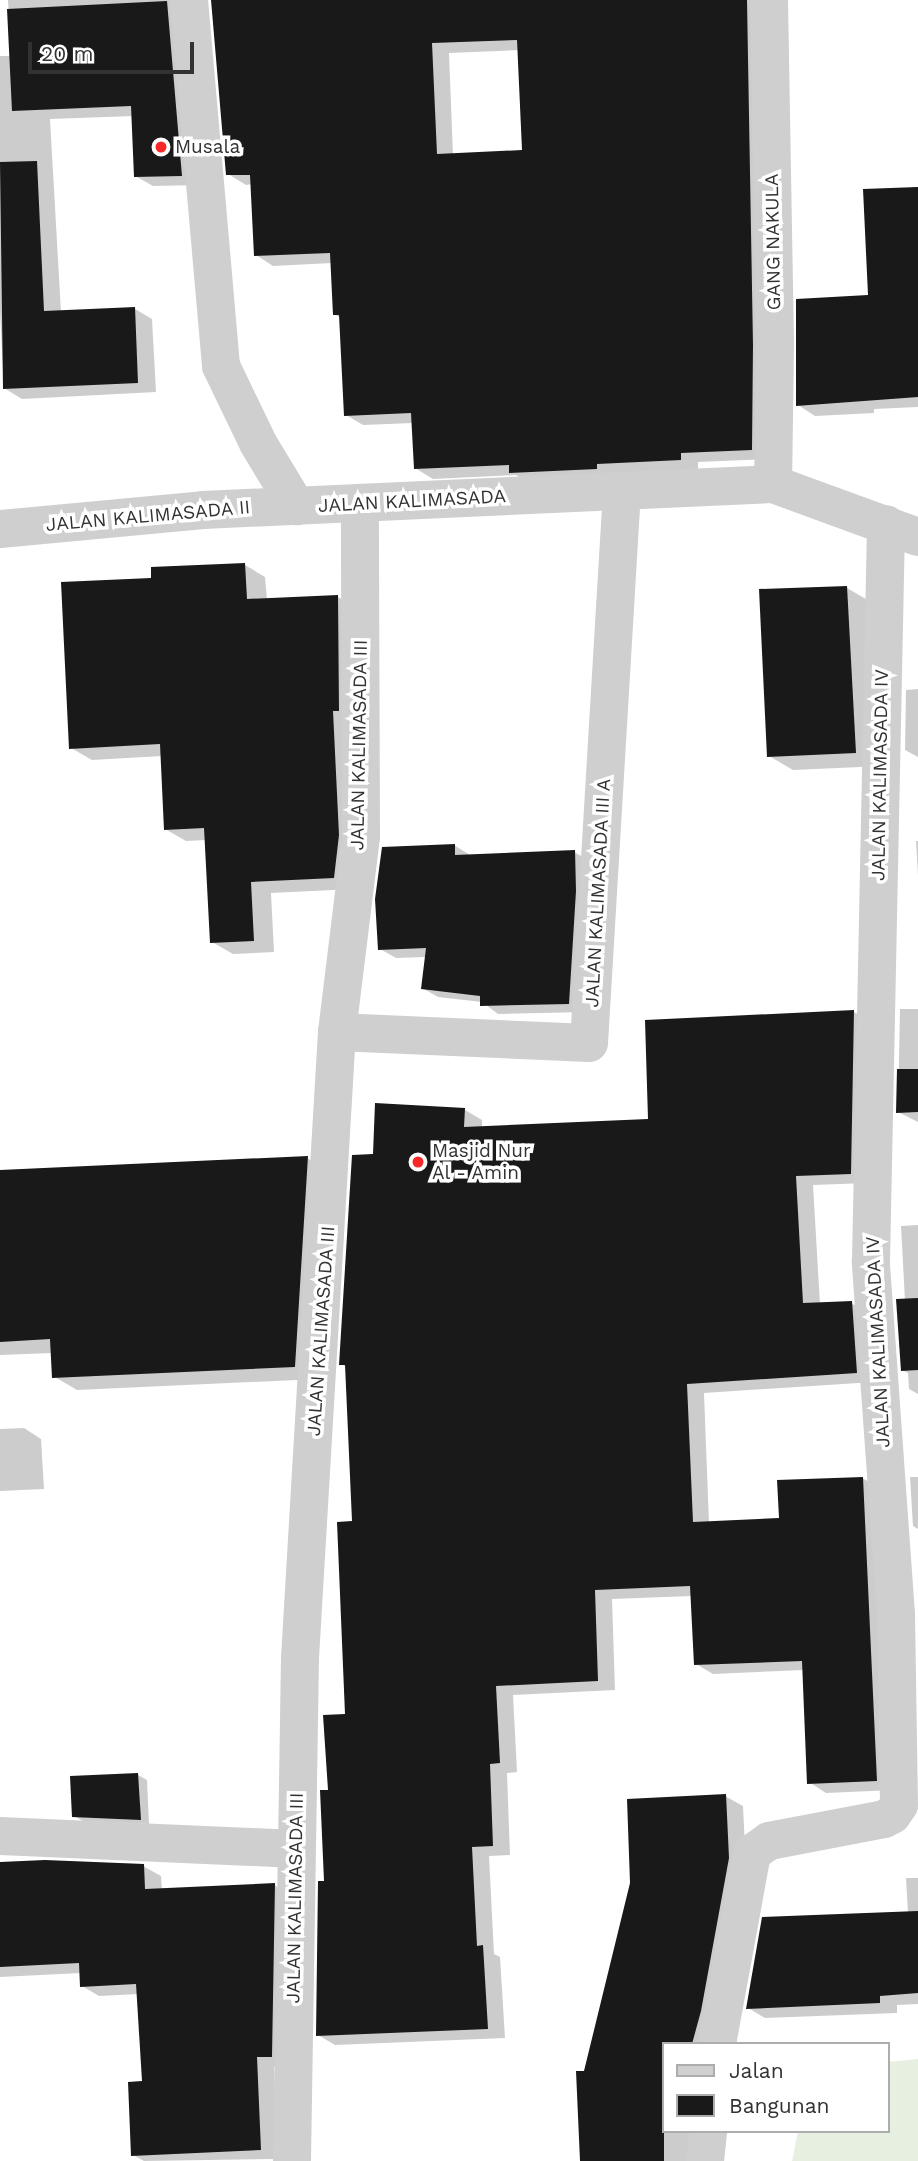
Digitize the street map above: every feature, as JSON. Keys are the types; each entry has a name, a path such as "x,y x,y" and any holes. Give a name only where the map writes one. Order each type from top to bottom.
{"street":[{"name":"JALAN KALIMASADA","path":"189,0 221,366 258,443 296,506 773,484 902,530"},
{"name":"GANG NAKULA","path":"769,0 775,345 773,484"},
{"name":"JALAN KALIMASADA III A","path":"337,1032 589,1043 622,491"},
{"name":"JALAN KALIMASADA III","path":"292,2161 300,1658 337,1032 361,836 359,503"},
{"name":"JALAN KALIMASADA II","path":"0,529 203,510 296,506"},
{"name":"JALAN KALIMASADA IV","path":"717,2042 752,1853 769,1841 884,1819 892,1815 899,1805 896,1614 871,1261 902,530"},
{"path":"0,1836 296,1849"},
{"path":"705,2161 708,2133"}],"green space":[{"path":"918,2059 918,2161 792,2161 798,2133 890,2133 890,2062"}],"building":[{"path":"211,0 747,0 753,345 752,450 681,453 681,460 597,464 597,469 509,473 509,465 414,469 411,413 344,416 339,315 333,315 330,253 254,256 250,175 226,175","holes":["517,40 522,150 437,154 432,43"]},
{"path":"167,1 182,176 134,177 131,106 12,111 7,9"},
{"path":"37,161 44,311 135,307 138,383 3,389 0,162"},
{"path":"918,187 918,397 796,406 796,299 868,295 863,189"},
{"path":"245,563 247,599 338,595 339,711 333,711 339,835 334,878 251,882 254,941 210,943 204,828 164,830 160,744 69,749 61,582 151,578 151,567"},
{"path":"847,586 856,753 767,757 759,589"},
{"path":"455,844 455,855 575,850 576,891 569,1004 480,1006 480,996 421,989 426,948 378,950 375,899 382,847"},
{"path":"854,1010 851,1174 796,1176 803,1303 852,1301 857,1373 687,1384 693,1522 779,1518 777,1480 863,1477 877,1781 807,1784 802,1661 694,1665 690,1586 595,1590 598,1681 496,1686 500,1763 490,1764 493,1846 472,1847 477,1946 483,1945 488,2029 316,2036 318,1881 324,1881 320,1790 328,1790 323,1715 345,1714 337,1522 352,1521 345,1365 339,1365 352,1155 373,1154 375,1103 465,1108 464,1127 648,1119 645,1020"},
{"path":"897,1069 918,1069 918,1112 896,1113"},
{"path":"308,1156 295,1367 52,1378 50,1339 0,1342 0,1170"},
{"path":"918,1298 918,1370 901,1371 896,1299"},
{"path":"138,1773 141,1820 72,1817 70,1776"},
{"path":"726,1794 729,1858 701,2011 693,2042 662,2042 664,2161 580,2161 576,2071 584,2071 630,1883 627,1799"},
{"path":"45,1860 144,1864 145,1889 275,1883 272,2057 257,2057 261,2150 131,2156 128,2082 142,2081 136,1984 80,1987 79,1963 0,1967 0,1862"},
{"path":"918,1911 918,1993 880,1996 880,2003 746,2009 762,1917"}],"place":[{"name":"Musala","path":"161,147"},
{"name":"Masjid Nur Al - Amin","path":"418,1162"}]}
